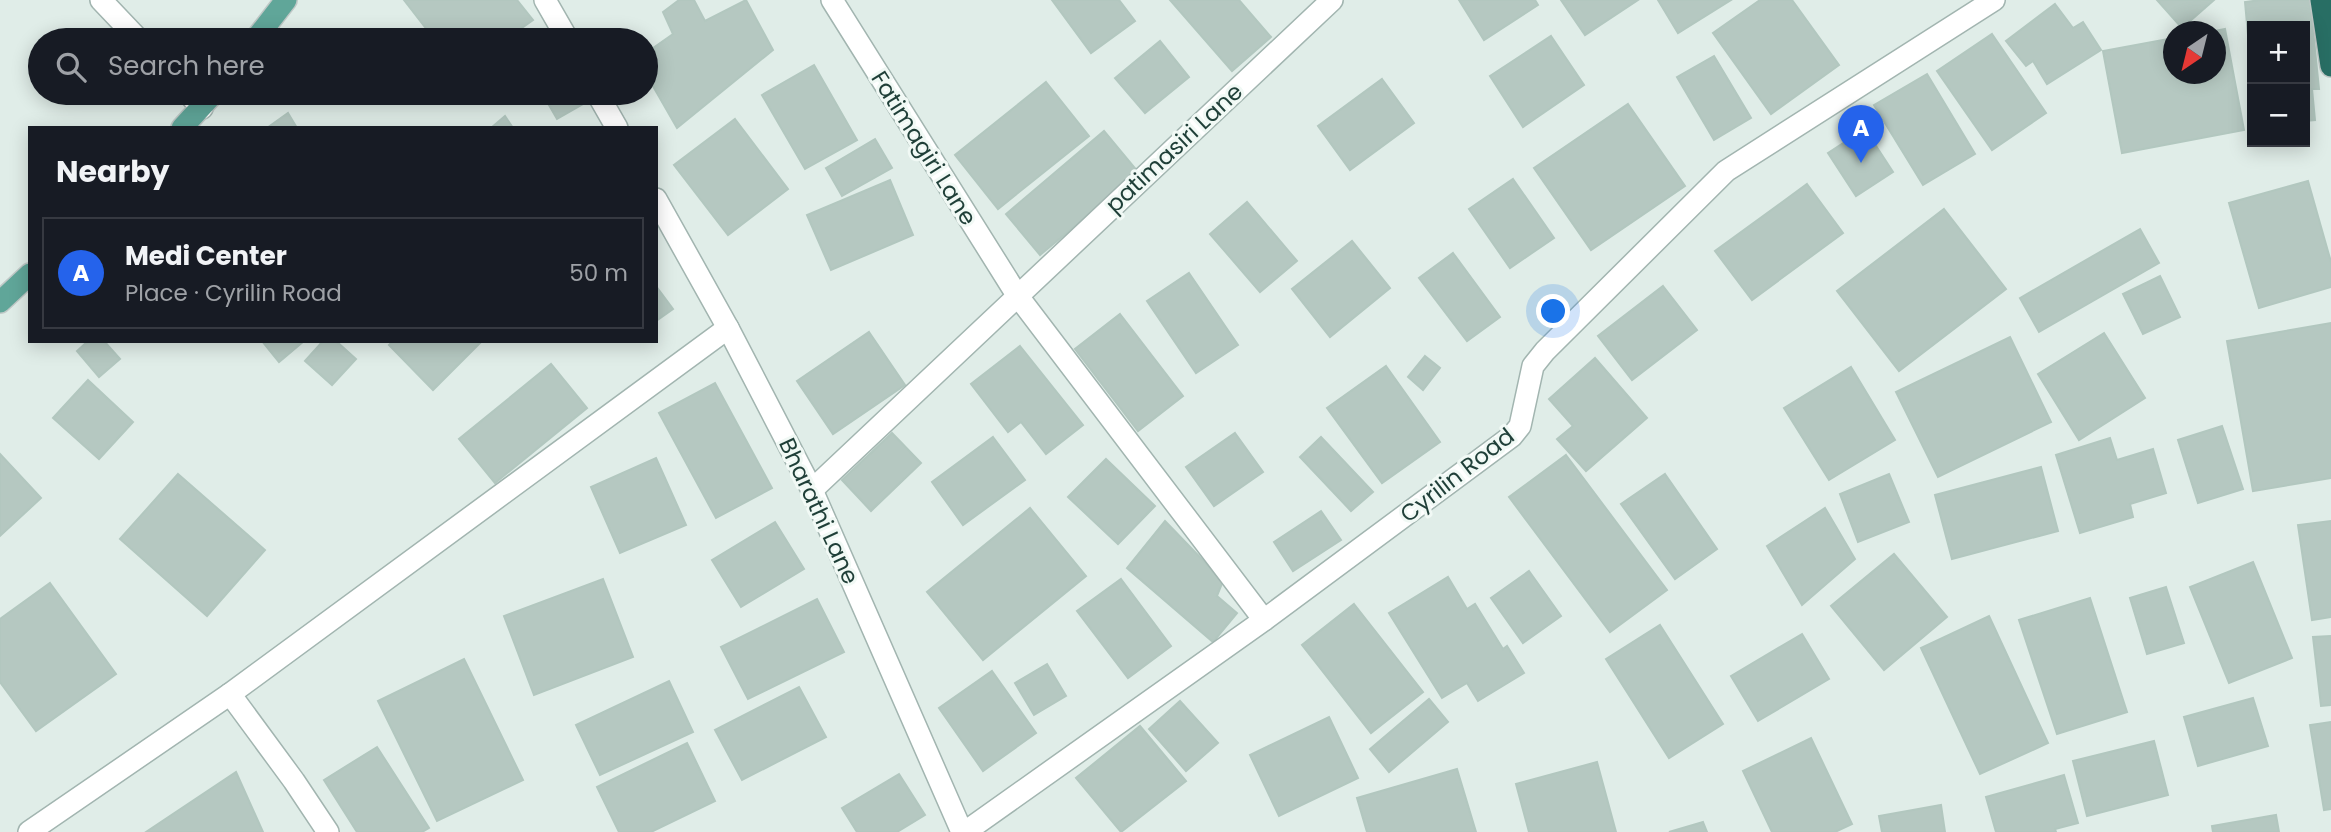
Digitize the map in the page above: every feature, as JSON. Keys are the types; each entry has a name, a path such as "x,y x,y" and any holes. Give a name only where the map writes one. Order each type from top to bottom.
{"highway":[{"path":"2321,0 2331,66"}],"main road":[{"path":"264,28 286,0"},
{"path":"183,126 197,105"},
{"path":"0,302 28,276"}],"street":[{"path":"101,0 128,28"},
{"path":"545,0 561,28"},
{"name":"Fatimagiri Lane","path":"832,0 1017,295 1264,620"},
{"name":"patimasiri Lane","path":"812,490 1332,0"},
{"name":"Cyrilin Road","path":"964,832 1264,620 1511,436 1520,426 1533,366 1545,351 1726,171 1994,0"},
{"path":"604,105 616,126"},
{"name":"Bharathi Lane","path":"658,203 728,328 812,490 964,832"},
{"path":"29,832 230,694 728,328"},
{"path":"230,694 328,832"}],"building":[{"path":"404,0 517,0 533,20 522,28 426,28"},
{"path":"679,0 694,0 705,21 746,0 773,50 677,128 658,95 658,45 673,34 663,12"},
{"path":"1052,0 1119,0 1135,21 1091,53"},
{"path":"1170,0 1239,0 1271,37 1232,71"},
{"path":"1459,0 1535,0 1538,5 1484,40"},
{"path":"1561,0 1638,0 1585,35"},
{"path":"1658,0 1731,0 1678,33"},
{"path":"1760,0 1792,0 1839,65 1771,114 1713,33"},
{"path":"2157,0 2214,0 2190,21 2176,21"},
{"path":"2310,0 2319,89 2312,89 2315,120 2310,120 2310,21 2247,21 2247,24 2245,2"},
{"path":"2055,4 2073,28 2083,22 2101,50 2047,84 2033,61 2026,66 2006,41"},
{"path":"1992,34 2046,113 1992,150 1937,71"},
{"path":"2226,34 2244,130 2122,153 2103,51 2163,40 2163,84 2226,84"},
{"path":"1551,36 1584,85 1523,127 1490,76"},
{"path":"1160,41 1189,77 1145,113 1115,78"},
{"path":"1714,56 1751,118 1714,140 1677,77"},
{"path":"814,65 857,140 805,169 762,95"},
{"path":"1927,74 1975,154 1923,185 1874,105"},
{"path":"1382,79 1414,123 1350,170 1318,126"},
{"path":"1046,82 1089,136 998,209 955,155"},
{"path":"1628,104 1685,186 1591,250 1534,168"},
{"path":"549,105 582,105 557,119"},
{"path":"288,113 296,126 270,126"},
{"path":"505,116 512,126 493,126"},
{"path":"735,119 788,189 728,235 674,165"},
{"path":"1865,129 1893,172 1856,196 1828,153"},
{"path":"1104,131 1139,173 1040,255 1006,214"},
{"path":"875,139 892,168 842,196 826,168"},
{"path":"1513,179 1554,238 1510,268 1469,209"},
{"path":"890,180 913,235 831,270 807,215"},
{"path":"2308,181 2331,262 2331,287 2259,308 2229,203"},
{"path":"1807,184 1843,233 1752,300 1715,251"},
{"path":"1247,202 1297,261 1260,292 1210,234"},
{"path":"1944,209 2006,289 1899,371 1837,291"},
{"path":"2140,229 2159,263 2039,332 2020,298"},
{"path":"1352,241 1390,288 1330,337 1292,289"},
{"path":"1453,253 1500,317 1467,341 1419,278"},
{"path":"1189,273 1238,345 1196,373 1147,301"},
{"path":"2160,276 2180,317 2143,334 2123,294"},
{"path":"1663,286 1697,330 1632,380 1598,336"},
{"path":"658,289 673,309 658,320"},
{"path":"1120,314 1183,396 1138,431 1075,349"},
{"path":"2331,323 2331,478 2253,491 2227,341"},
{"path":"869,332 905,385 833,434 797,381"},
{"path":"2104,333 2145,398 2079,440 2038,374"},
{"path":"2010,337 2051,422 1938,477 1896,392"},
{"path":"86,343 106,343 120,359 99,377 77,351"},
{"path":"264,343 302,343 279,362"},
{"path":"321,343 338,343 356,359 332,385 305,361"},
{"path":"391,343 480,343 433,390 389,345"},
{"path":"1020,346 1083,425 1046,454 1021,422 1008,432 971,384"},
{"path":"1425,356 1440,368 1423,390 1408,377"},
{"path":"1595,358 1647,418 1586,471 1557,439 1573,426 1549,399"},
{"path":"551,364 587,408 495,483 459,439"},
{"path":"1386,366 1440,442 1382,483 1327,408"},
{"path":"1851,367 1895,440 1829,480 1784,408"},
{"path":"88,380 133,422 99,459 53,418"},
{"path":"715,383 772,488 716,518 659,413"},
{"path":"2222,426 2243,489 2198,503 2178,440"},
{"path":"892,433 921,463 871,511 842,480"},
{"path":"1235,433 1263,472 1214,506 1186,467"},
{"path":"993,437 1025,480 963,525 932,482"},
{"path":"1321,437 1373,492 1351,511 1300,457"},
{"path":"2110,438 2117,460 2153,449 2166,493 2130,504 2133,517 2080,533 2056,455"},
{"path":"0,454 41,498 0,536"},
{"path":"1566,455 1667,590 1610,632 1509,497"},
{"path":"656,458 686,525 620,553 591,487"},
{"path":"1106,459 1155,506 1118,544 1068,497"},
{"path":"2041,467 2058,531 1952,559 1935,495"},
{"path":"178,474 265,550 207,616 120,539"},
{"path":"1665,474 1717,549 1675,579 1621,504"},
{"path":"1889,474 1909,522 1858,542 1840,494"},
{"path":"1030,508 1086,576 983,660 927,592"},
{"path":"1825,508 1855,559 1802,605 1767,546"},
{"path":"1321,511 1341,540 1293,571 1274,542"},
{"path":"1165,521 1223,581 1217,596 1237,613 1213,642 1127,568"},
{"path":"2331,521 2331,617 2312,620 2298,525"},
{"path":"775,522 804,569 741,607 712,560"},
{"path":"1894,554 1947,617 1884,670 1831,606"},
{"path":"2253,562 2292,658 2229,683 2190,587"},
{"path":"1529,571 1561,616 1523,643 1491,598"},
{"path":"1448,577 1467,609 1475,604 1503,649 1507,646 1524,673 1478,701 1467,683 1442,698 1389,613"},
{"path":"603,579 633,657 534,695 504,616"},
{"path":"1121,579 1171,646 1128,678 1077,611"},
{"path":"50,583 116,674 36,731 0,682 0,619"},
{"path":"2166,587 2184,643 2147,654 2130,598"},
{"path":"2090,598 2127,712 2057,734 2019,620"},
{"path":"817,599 844,652 748,699 721,647"},
{"path":"1354,604 1423,692 1371,733 1302,645"},
{"path":"1989,616 2048,743 1980,774 1921,648"},
{"path":"1660,625 1723,724 1669,758 1606,659"},
{"path":"1802,634 1829,679 1758,721 1731,676"},
{"path":"2331,636 2331,705 2321,706 2313,637"},
{"path":"464,659 523,780 437,821 378,701"},
{"path":"1047,664 1066,696 1034,715 1015,683"},
{"path":"992,671 1036,733 983,771 939,708"},
{"path":"669,681 693,732 600,775 576,725"},
{"path":"799,687 826,737 742,780 715,730"},
{"path":"2253,698 2268,746 2198,766 2184,717"},
{"path":"1429,699 1448,722 1389,772 1370,749"},
{"path":"1180,701 1218,743 1186,771 1149,729"},
{"path":"1329,717 1358,778 1279,816 1250,755"},
{"path":"2331,722 2331,809 2324,810 2310,725"},
{"path":"1140,726 1186,781 1121,832 1076,778"},
{"path":"1811,738 1852,824 1835,832 1772,832 1743,771"},
{"path":"2154,741 2168,795 2087,816 2073,761"},
{"path":"687,743 715,801 651,832 619,832 597,787"},
{"path":"377,747 429,828 422,832 357,832 324,780"},
{"path":"1597,762 1616,832 1529,832 1516,784"},
{"path":"1457,769 1476,832 1367,832 1357,798"},
{"path":"236,772 263,832 146,832"},
{"path":"899,774 925,815 897,832 857,832 842,808"},
{"path":"2064,775 2078,823 2055,829 2056,832 1996,832 1986,797"},
{"path":"1941,805 1945,832 1882,832 1879,816"},
{"path":"2276,815 2279,832 2213,832 2212,826"},
{"path":"1703,822 1707,832 1669,832"}],"place":[{"name":"Medi Center","path":"1861,163"}]}
